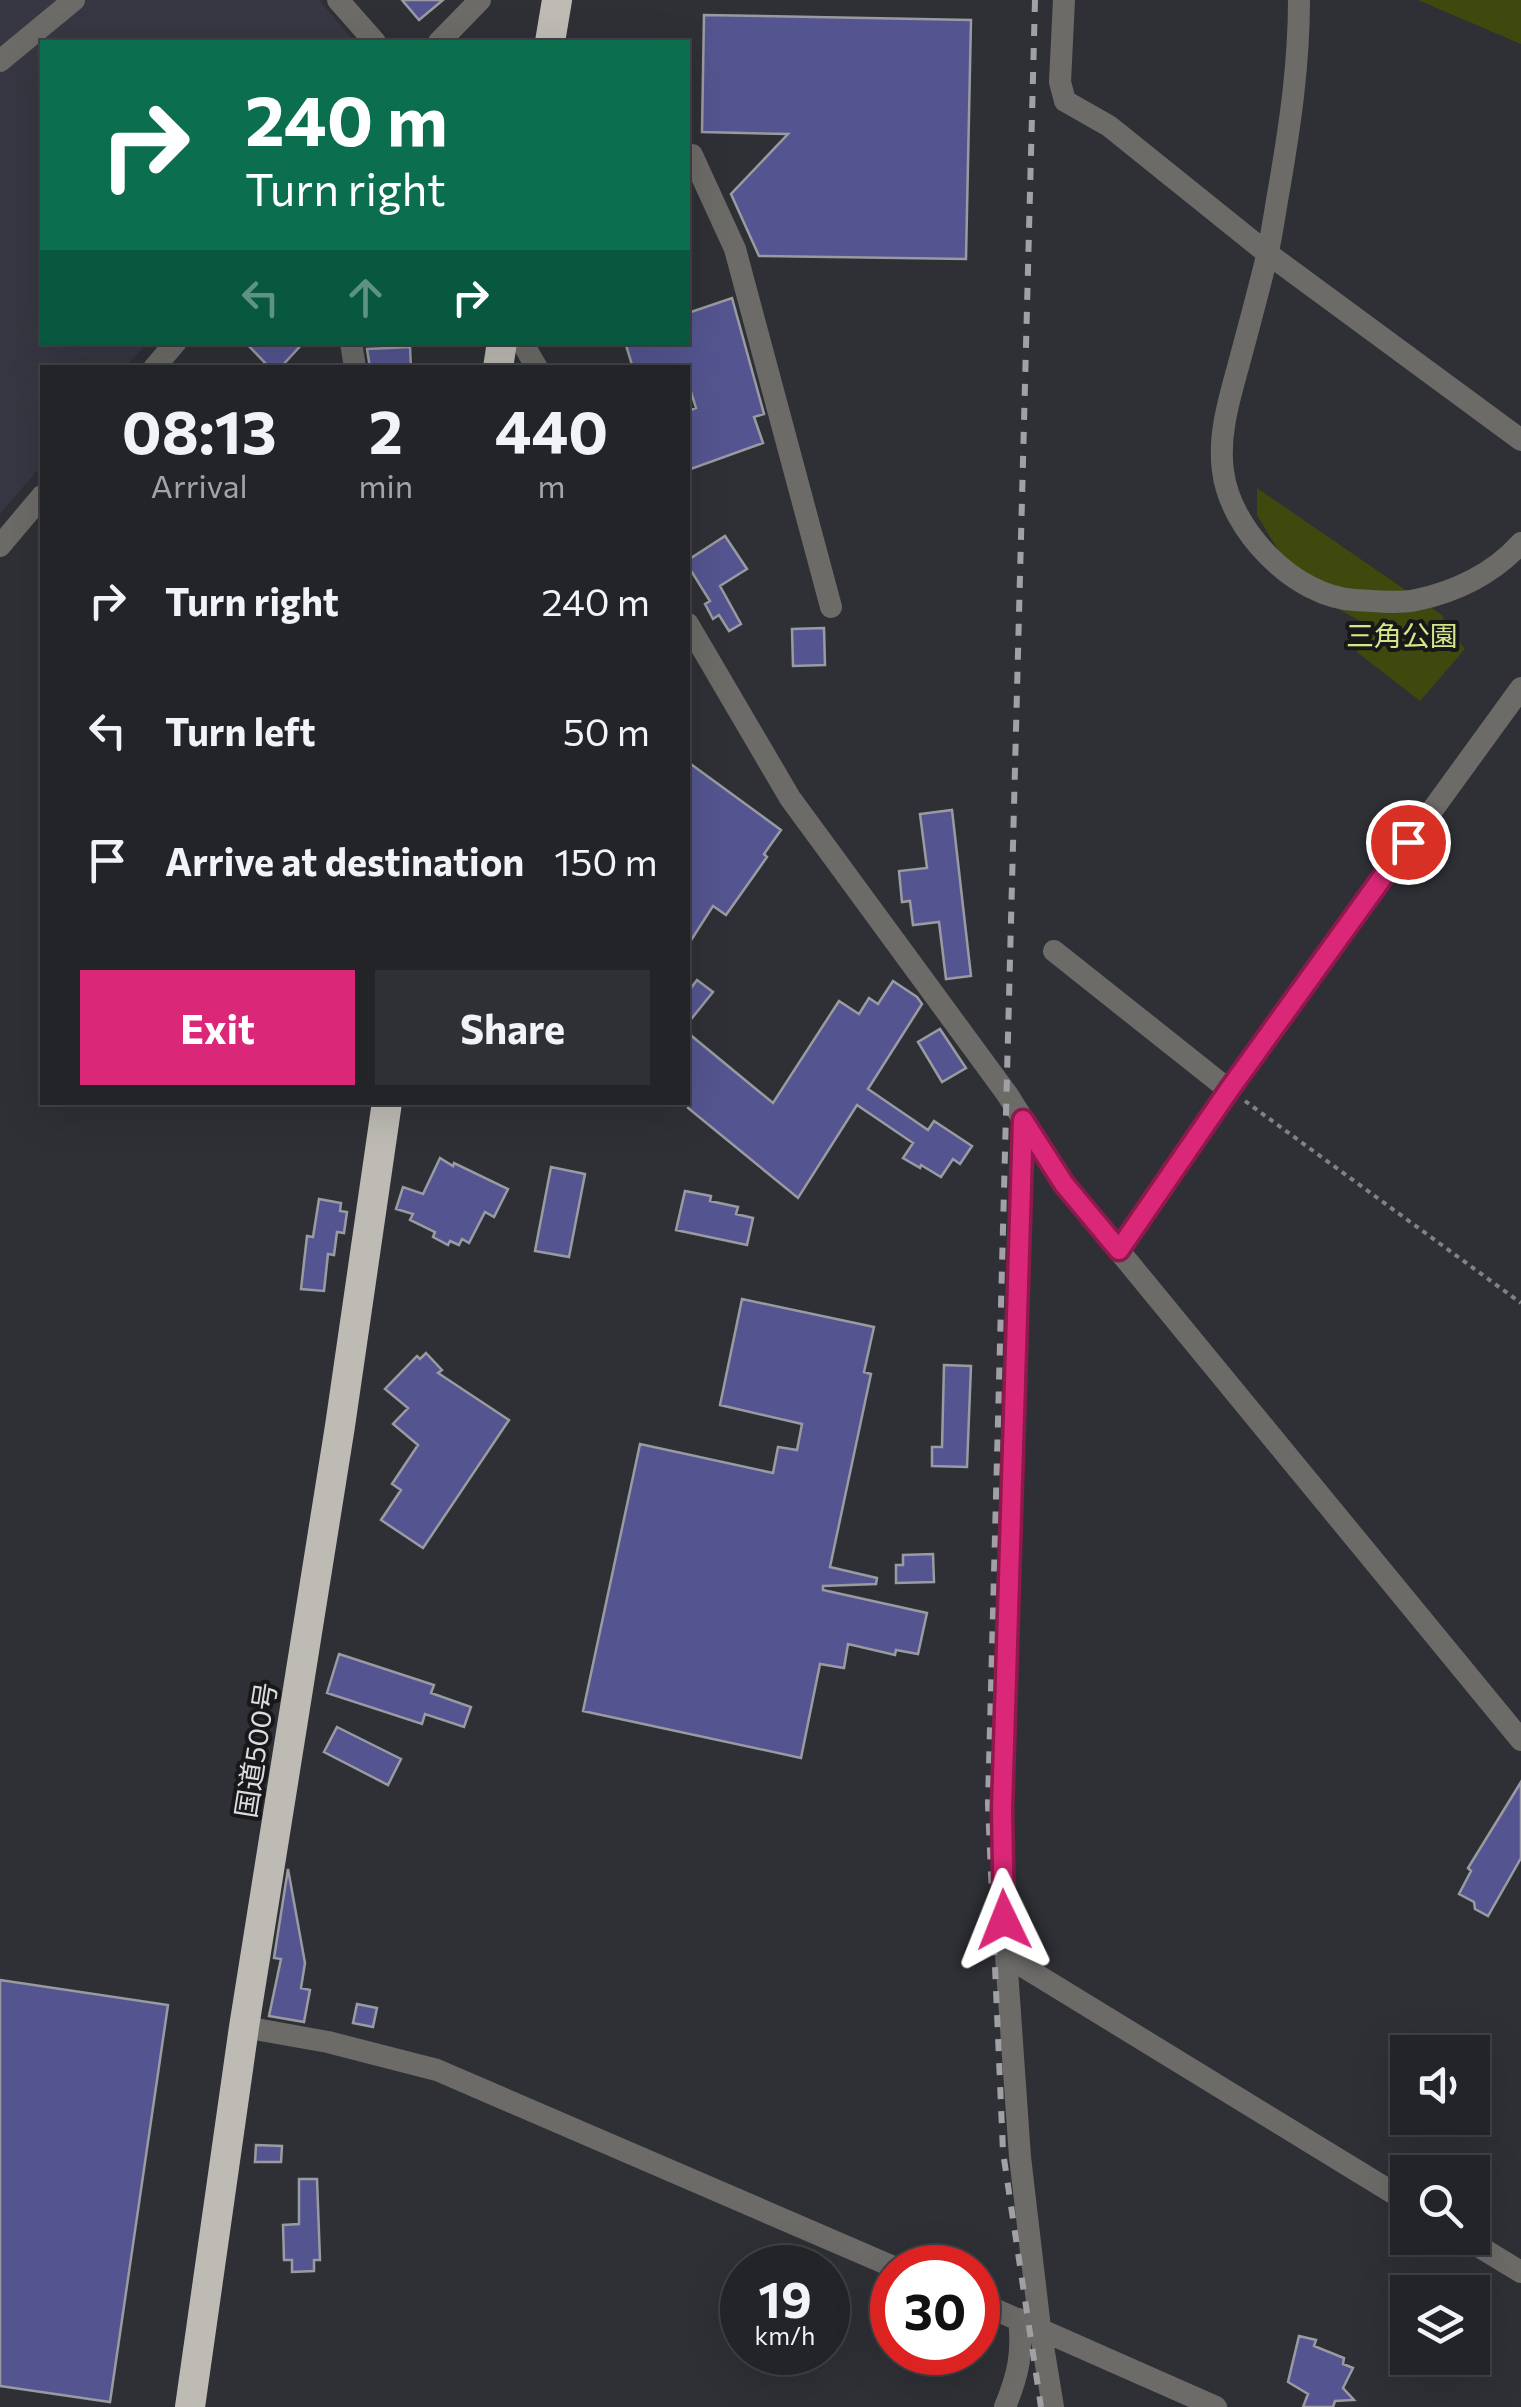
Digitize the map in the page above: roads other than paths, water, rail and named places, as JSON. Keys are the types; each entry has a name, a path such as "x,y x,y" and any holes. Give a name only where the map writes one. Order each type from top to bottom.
{"highway":[{"path":"550,40 558,0"},
{"name":"国道500号","path":"190,2407 244,2027 340,1426 386,1105"}],"street":[{"path":"0,61 74,0"},
{"path":"338,0 372,40"},
{"path":"442,40 480,0"},
{"path":"1064,0 1060,82 1066,101 1108,126 1268,253 1521,440"},
{"path":"1299,0 1289,132 1268,253 1227,410 1222,444 1223,473 1234,508 1276,564 1304,584 1338,599 1415,600 1468,584 1505,561 1521,543"},
{"path":"690,155 735,249 831,607"},
{"path":"157,365 173,345"},
{"path":"0,546 40,498"},
{"path":"690,627 790,798 1007,1094 1064,1184 1521,1740"},
{"path":"1119,1250 1229,1090 1521,688"},
{"path":"1054,951 1229,1090"},
{"path":"1023,1120 1002,1809 1006,1956 1029,2324 1053,2407"},
{"path":"1006,1956 1390,2191"},
{"path":"244,2027 328,2042 437,2070 870,2257"},
{"path":"1490,2253 1521,2272"},
{"path":"1000,2311 1216,2407"},
{"path":"1005,2407 1016,2380 1029,2324"}],"railway":[{"path":"1035,0 988,1804 1003,2152 1041,2407"}],"park label":[{"name":"三角公園","path":"1402,636"}]}
